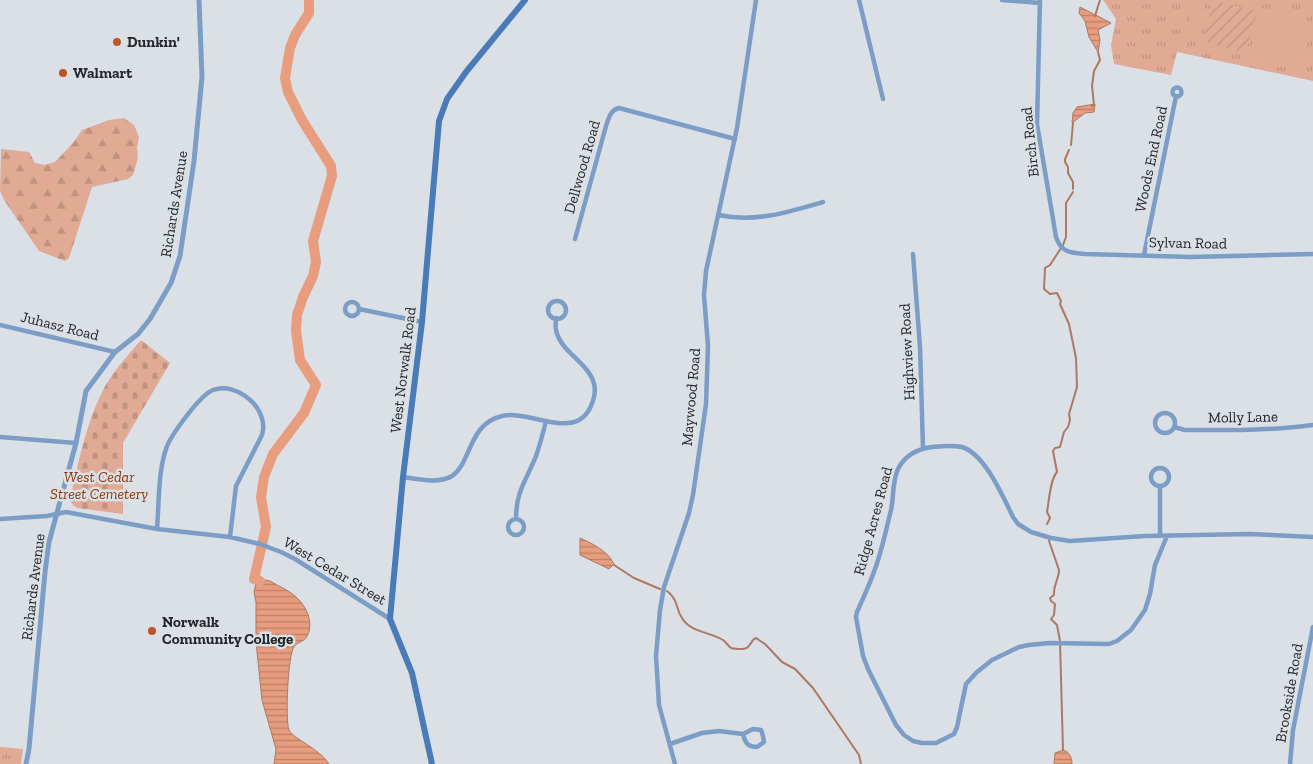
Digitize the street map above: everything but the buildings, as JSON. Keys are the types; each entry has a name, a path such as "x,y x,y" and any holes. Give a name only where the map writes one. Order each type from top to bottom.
{"main road":[{"name":"West Norwalk Road","path":"432,764 412,673 390,619 403,477 422,322 428,215 435,149 443,107 466,72 525,0"}],"street":[{"name":"Richards Avenue","path":"26,764 49,542 76,443 86,391 115,352 138,334 150,319 171,283 180,256 194,161 202,85 199,0"},
{"name":"Maywood Road","path":"675,764 659,705 656,665 658,632 664,587 694,495 706,404 708,370 705,281 735,139 756,0"},
{"path":"859,0 883,99"},
{"path":"1002,0 1040,1"},
{"name":"Birch Road","path":"1040,1 1037,124 1056,237 1061,248"},
{"name":"Woods End Road","path":"1144,255 1176,96"},
{"name":"Dellwood Road","path":"575,239 601,141 611,112 615,109 618,108 735,139"},
{"path":"719,215 729,217 762,217 785,213 822,202"},
{"name":"Sylvan Road","path":"1061,248 1072,253 1085,254 1191,257 1313,254"},
{"name":"Highview Road","path":"912,254 920,347 923,448"},
{"path":"558,301 564,305 566,311 562,317 556,318 550,316 548,308 552,303 558,301"},
{"path":"359,309 422,322"},
{"path":"403,477 420,480 438,480 452,476 459,468 479,431 490,421 502,416 517,415 565,424 579,421 591,407 595,395 594,383 587,369 560,341 556,330 556,318"},
{"name":"Juhasz Road","path":"0,325 115,352"},
{"path":"157,529 163,462 168,444 199,399 212,390 224,388 236,392 254,404 262,415 264,426 262,435 236,486 230,537"},
{"name":"Molly Lane","path":"1162,414 1169,414 1174,420 1174,427 1168,432 1160,431 1156,425 1156,418 1162,414"},
{"path":"516,520 520,488 536,456 546,421"},
{"name":"Molly Lane","path":"1174,427 1185,430 1258,430 1313,425"},
{"path":"0,437 76,443"},
{"path":"923,448 945,446 962,447 968,450 985,465 1018,524 1031,532 1050,538 1080,541 1160,536 1250,534 1313,537"},
{"name":"Ridge Acres Road","path":"923,448 907,456 898,470 895,479 892,507 881,550 856,617 863,656 899,730 910,739 922,744 936,743 954,734 966,684 992,660 1019,647 1060,643 1109,644 1117,641 1131,630 1145,610 1155,565 1167,536"},
{"path":"1160,468 1166,470 1170,477 1166,484 1160,486 1153,482 1151,477 1153,471 1160,468"},
{"path":"1160,486 1160,536"},
{"name":"West Cedar Street","path":"0,519 66,512 157,529 230,537 260,544 295,559 390,619"},
{"name":"Brookside Road","path":"1290,764 1293,730 1313,627"},
{"path":"670,744 719,731 743,734 757,729 763,733 764,742 757,747 749,746 743,734"}],"green space":[{"path":"1103,0 1313,0 1313,81 1177,52 1171,75 1114,64 1111,45 1116,19"},
{"path":"1193,0 1205,0 1202,23 1190,22"},
{"path":"1213,0 1256,11 1246,53 1203,41"},
{"path":"1294,12 1306,13 1303,64 1300,66 1249,57 1254,40 1264,26 1277,17"},
{"path":"124,118 134,125 139,137 138,158 133,175 128,179 92,187 69,258 65,261 39,251 4,200 0,191 1,149 29,152 35,163 44,165 55,162 73,143 82,130 109,120"},
{"name":"West Cedar Street Cemetery","path":"141,340 170,363 123,443 123,514 77,508 70,500 84,440 94,410 111,377"},
{"path":"0,747 23,749 21,764 0,764"}],"shaded area":[{"path":"1080,7 1111,23 1098,30 1100,40 1098,52 1089,37 1085,21 1079,13"},
{"path":"1095,104 1094,112 1085,113 1072,123 1073,113 1077,107"},
{"path":"580,538 595,545 614,564 609,569 580,555"},
{"path":"265,580 287,590 293,595 300,601 308,616 310,622 309,633 305,639 295,645 290,662 288,724 289,730 295,737 319,753 329,764 274,764 276,749 262,700 256,642 256,602 254,592 256,583"},
{"path":"1063,750 1070,756 1072,764 1054,764 1055,753"}],"waterway":[{"path":"260,581 254,579 266,527 261,497 264,477 273,454 304,413 316,385 300,360 296,331 297,315 313,276 316,262 313,241 332,176 331,166 302,120 288,92 285,78 290,48 295,35 309,13 309,0"},
{"path":"1095,16 1100,0"},
{"path":"1092,106 1094,105 1092,86 1094,71 1100,60 1098,52"},
{"path":"1071,145 1073,123"},
{"path":"1069,150 1065,162 1073,182 1073,189"},
{"path":"1047,524 1050,518 1047,512 1050,491 1057,472 1053,451 1055,448 1060,447 1064,432 1068,427 1069,414 1077,387 1076,358 1069,324 1057,293 1050,294 1044,289 1045,268 1050,265 1066,237 1066,203 1073,192"},
{"path":"1050,538 1049,541 1059,570 1054,595 1050,598 1055,604 1054,615 1051,619 1057,625 1060,641 1063,750"},
{"path":"614,565 634,578 660,589"},
{"path":"667,591 675,601 682,618 690,626 718,637 732,648 746,649 756,638 765,644 782,662 795,669 813,688 859,755 861,764"}],"place":[{"name":"Dunkin'","path":"117,42"},
{"name":"Walmart","path":"63,73"},
{"name":"Norwalk Community College","path":"152,631"}]}
